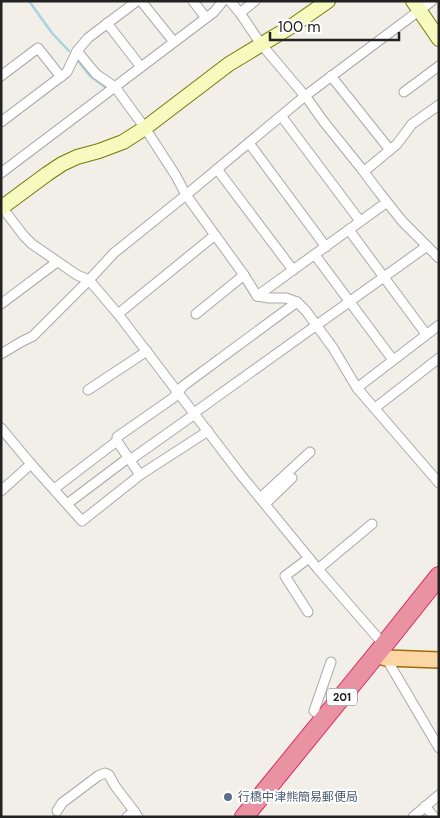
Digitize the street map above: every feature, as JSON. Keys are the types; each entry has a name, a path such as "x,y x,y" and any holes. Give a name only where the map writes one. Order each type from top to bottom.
{"highway":[{"name":"201","path":"244,817 324,719 382,653 439,576"}],"main road":[{"path":"382,653 439,660"}],"street":[{"path":"1,122 67,72 77,51 88,38 137,1"},
{"path":"141,1 174,42"},
{"path":"193,1 206,18"},
{"path":"1,173 214,12 223,1"},
{"path":"230,1 261,44 307,98 402,221 439,258"},
{"path":"240,13 255,1"},
{"path":"328,1 292,26 229,64 145,128 123,142 62,164 1,207 32,244 76,275 89,280 118,314 382,653 439,748"},
{"path":"1,354 33,336 114,253 282,116 307,98 417,6 432,1"},
{"path":"417,6 439,39"},
{"path":"107,24 141,67"},
{"path":"1,76 38,48 61,77"},
{"path":"77,51 96,74 115,87 145,128 186,195 257,296 286,298 297,302 306,311 333,348 357,388 439,483"},
{"path":"404,92 439,66"},
{"path":"331,76 390,150"},
{"path":"367,168 397,144 412,124 439,105"},
{"path":"282,116 360,221"},
{"path":"249,143 326,246"},
{"path":"218,169 293,270"},
{"path":"257,296 383,205"},
{"path":"349,230 426,334"},
{"path":"118,314 215,235"},
{"path":"67,504 424,249"},
{"path":"315,255 393,360"},
{"path":"1,304 57,262"},
{"path":"196,314 244,275"},
{"path":"140,475 117,441 117,436 173,398 183,386 297,302"},
{"path":"357,388 439,324"},
{"path":"88,390 147,351"},
{"path":"374,408 439,358"},
{"path":"1,428 82,521 140,475 208,431"},
{"path":"54,489 117,441"},
{"path":"262,501 310,452"},
{"path":"1,491 31,464"},
{"path":"262,501 292,478"},
{"path":"318,569 372,524"},
{"path":"308,612 285,576 309,558"},
{"path":"324,719 314,710 331,662"},
{"path":"57,811 62,803 98,776 105,773 109,775 133,815"},
{"path":"413,817 439,796"},
{"path":"425,806 434,817"}],"waterway":[{"path":"29,1 52,33 69,51"},
{"path":"79,62 90,76 105,87"}],"place":[{"name":"行橋中津熊簡易郵便局","path":"228,797"}]}
